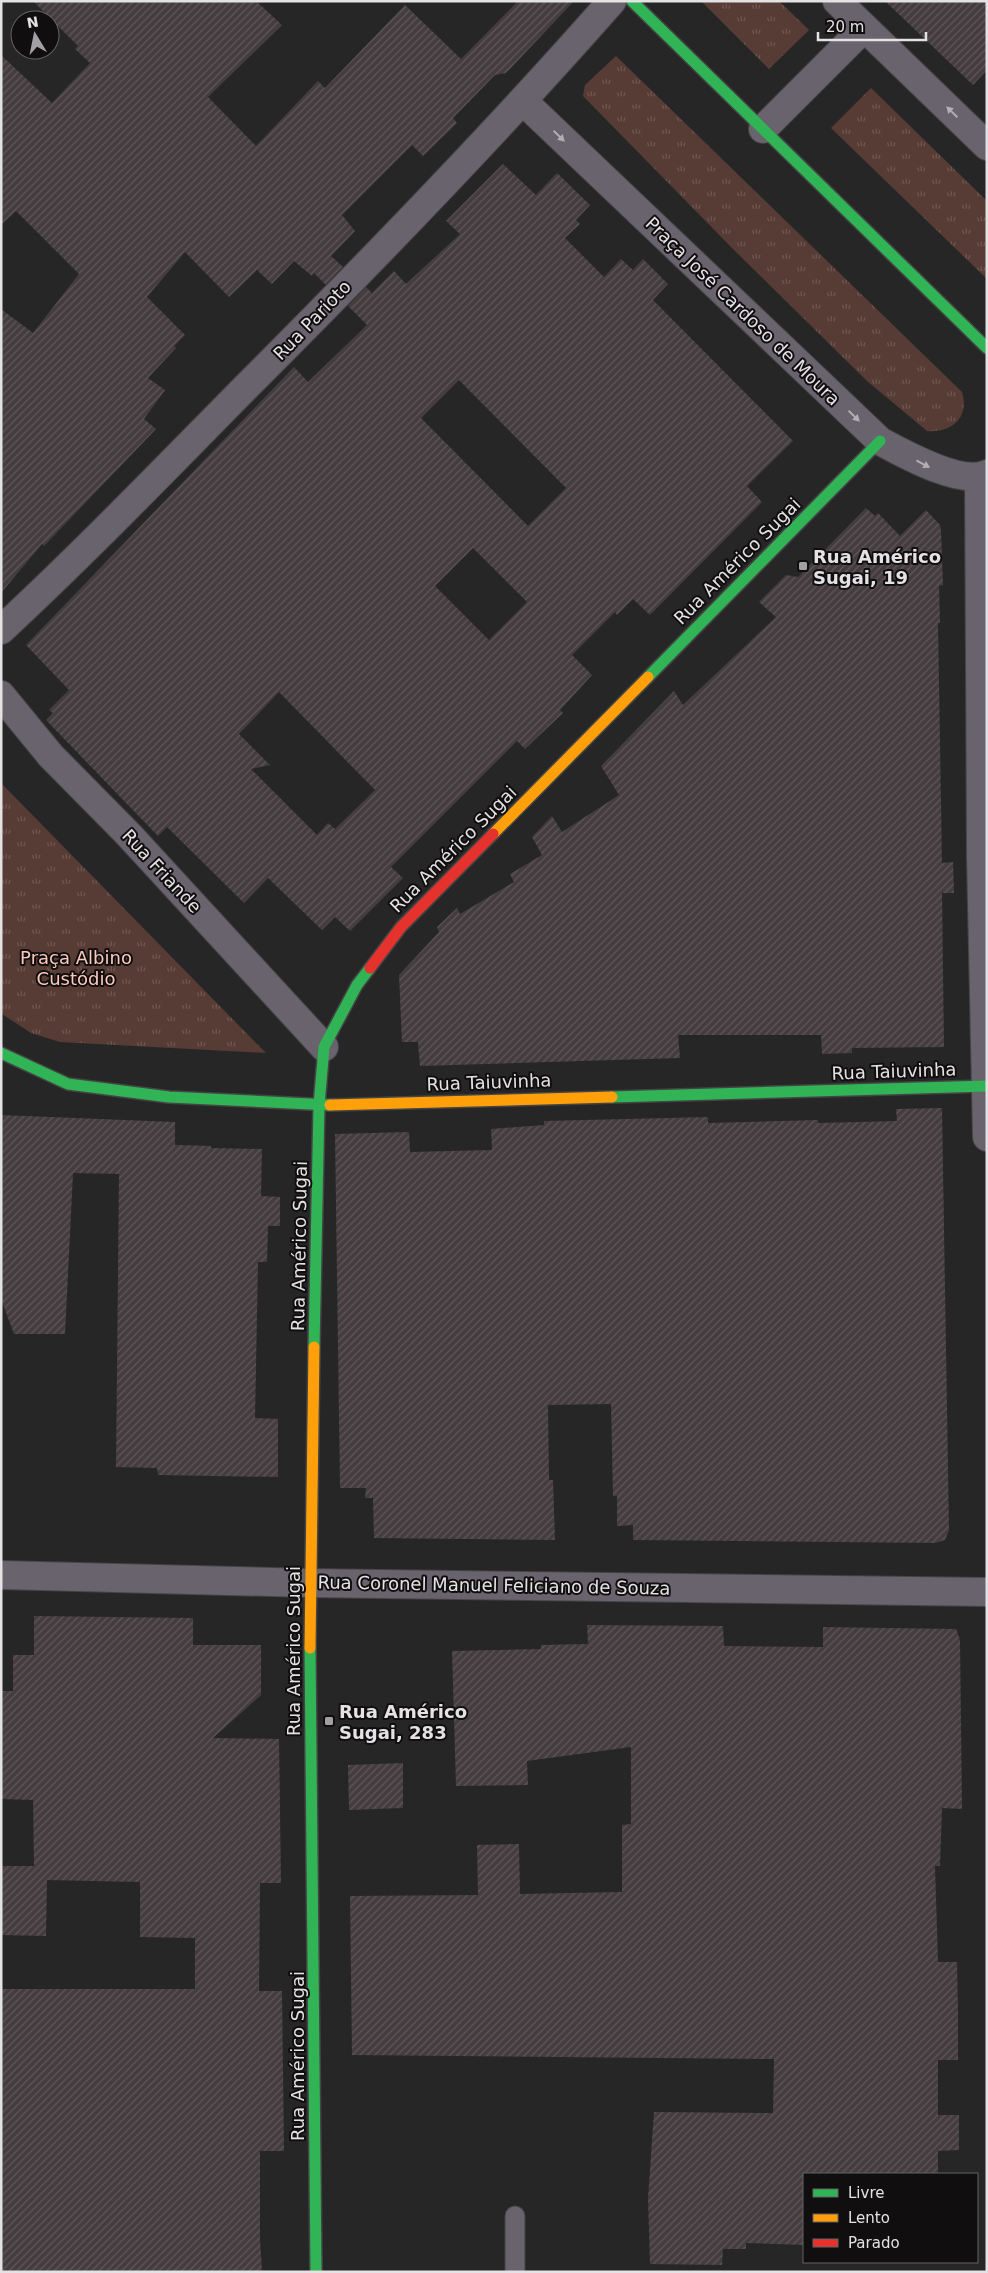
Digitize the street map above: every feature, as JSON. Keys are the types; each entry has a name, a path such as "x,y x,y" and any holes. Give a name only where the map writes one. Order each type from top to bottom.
{"street":[{"name":"Rua Parioto","path":"1,630 60,575 308,325 524,102 612,1"},
{"path":"632,1 987,348"},
{"path":"836,1 987,146"},
{"path":"763,129 864,28"},
{"name":"Praça José Cardoso de Moura","path":"524,102 880,441 931,468 983,476"},
{"name":"Rua Américo Sugai","path":"316,2272 309,1583 320,1105 324,1046 357,984 401,927 880,441"},
{"path":"983,476 981,858 987,1137"},
{"name":"Rua Friande","path":"1,695 51,756 129,835 324,1046"},
{"name":"Rua Taiuvinha","path":"1,1052 9,1058 68,1084 169,1097 320,1105 986,1086"},
{"name":"Rua Coronel Manuel Feliciano de Souza","path":"1,1575 309,1583 987,1592"}],"lane":[{"path":"515,2216 515,2272"}],"green space":[{"path":"701,1 779,1 809,30 769,69"},
{"path":"616,56 962,392 963,409 961,416 956,422 944,429 927,431 867,381 734,250 583,96 585,85"},
{"path":"871,88 987,201 987,279 831,128"},
{"name":"Praça Albino Custódio","path":"1,783 266,1053 60,1042 31,1033 2,1014"}],"building":[{"path":"33,1 256,1 282,25 208,97 256,146 318,81 325,88 405,5 461,59 518,1 574,1 506,73 495,75 453,118 457,123 423,156 412,145 342,215 355,231 331,256 343,267 326,285 314,273 312,276 294,261 272,284 257,270 229,297 185,252 147,297 185,335 174,346 176,348 148,378 165,390 144,419 156,429 44,546 42,544 1,593 1,309 33,333 79,274 16,211 1,225 1,55 52,103 90,63 75,49 78,46 60,28 60,10 42,10"},
{"path":"885,1 987,1 987,70 973,85"},
{"path":"503,164 536,195 557,173 590,205 576,220 580,224 565,238 604,277 621,259 633,270 643,259 668,284 653,300 793,441 747,486 762,502 650,615 633,599 617,615 615,612 572,655 592,675 560,710 563,713 525,749 517,741 391,867 403,878 350,931 335,917 322,930 268,878 244,903 167,827 158,836 46,720 53,713 49,710 69,690 26,645 294,367 308,382 367,325 348,306 366,287 372,293 394,271 406,284 460,234 446,221","holes":["459,380 566,488 528,526 421,418","473,548 527,602 489,640 435,586","279,692 375,790 335,829 328,823 317,835 251,769 270,765 239,734"]},
{"path":"866,508 875,516 878,513 900,536 926,510 940,525 941,531 943,585 939,586 940,623 938,623 942,863 953,862 954,893 942,893 944,1047 852,1048 852,1053 822,1054 821,1035 678,1035 680,1058 420,1066 418,1042 402,1042 399,975 439,932 437,927 457,908 460,914 514,882 510,874 542,855 532,837 552,816 562,832 619,795 601,766 674,691 683,705 776,617 759,602 786,575 798,577"},
{"path":"942,1108 949,1530 945,1540 935,1543 633,1540 633,1525 617,1526 617,1496 613,1496 611,1404 548,1405 549,1480 553,1480 555,1540 374,1538 373,1498 365,1498 366,1488 340,1488 335,1134 409,1132 410,1152 492,1150 491,1129 544,1125 544,1121 708,1117 708,1123 818,1120 818,1123 897,1121 896,1109"},
{"path":"1,1115 175,1122 175,1145 262,1149 261,1196 280,1197 280,1226 268,1226 267,1262 258,1262 255,1418 278,1419 278,1477 158,1475 157,1468 116,1467 119,1174 73,1173 65,1334 14,1334 1,1299"},
{"path":"34,1616 193,1618 193,1645 261,1645 261,1695 213,1738 279,1739 281,1883 260,1883 259,1991 282,1991 284,2151 260,2151 262,2272 1,2272 2,1989 195,1989 195,1938 140,1937 140,1882 47,1880 46,1936 1,1935 1,1866 34,1866 33,1800 1,1799 1,1691 13,1691 13,1655 34,1655"},
{"path":"587,1625 723,1626 724,1646 823,1647 823,1627 956,1629 960,1640 962,1809 942,1808 940,1866 935,1866 938,1962 957,1962 958,2011 958,2060 938,2060 938,2115 959,2115 959,2150 938,2151 938,2173 803,2173 803,2245 746,2243 746,2249 723,2249 722,2265 650,2264 648,2198 654,2112 773,2113 774,2059 352,2055 350,1896 478,1895 477,1845 519,1844 520,1894 622,1892 622,1825 631,1824 631,1747 527,1761 528,1785 456,1786 452,1651 541,1649 541,1645 588,1644"},
{"path":"403,1763 403,1808 349,1810 348,1765"}],"traffic: fast":[{"path":"632,1 987,348"},
{"path":"648,677 880,441"},
{"path":"314,1347 319,1105 324,1047 357,985 370,968"},
{"path":"1,1053 68,1084 169,1097 330,1105"},
{"path":"612,1097 987,1086"},
{"path":"310,1648 316,2272"}],"traffic: slow":[{"path":"493,834 648,677"},
{"path":"330,1105 612,1097"},
{"path":"310,1648 314,1347"}],"traffic: jam":[{"path":"370,968 401,927 493,834"}],"place":[{"name":"Rua Américo Sugai, 19","path":"803,566"},
{"name":"Rua Américo Sugai, 283","path":"329,1721"}]}
